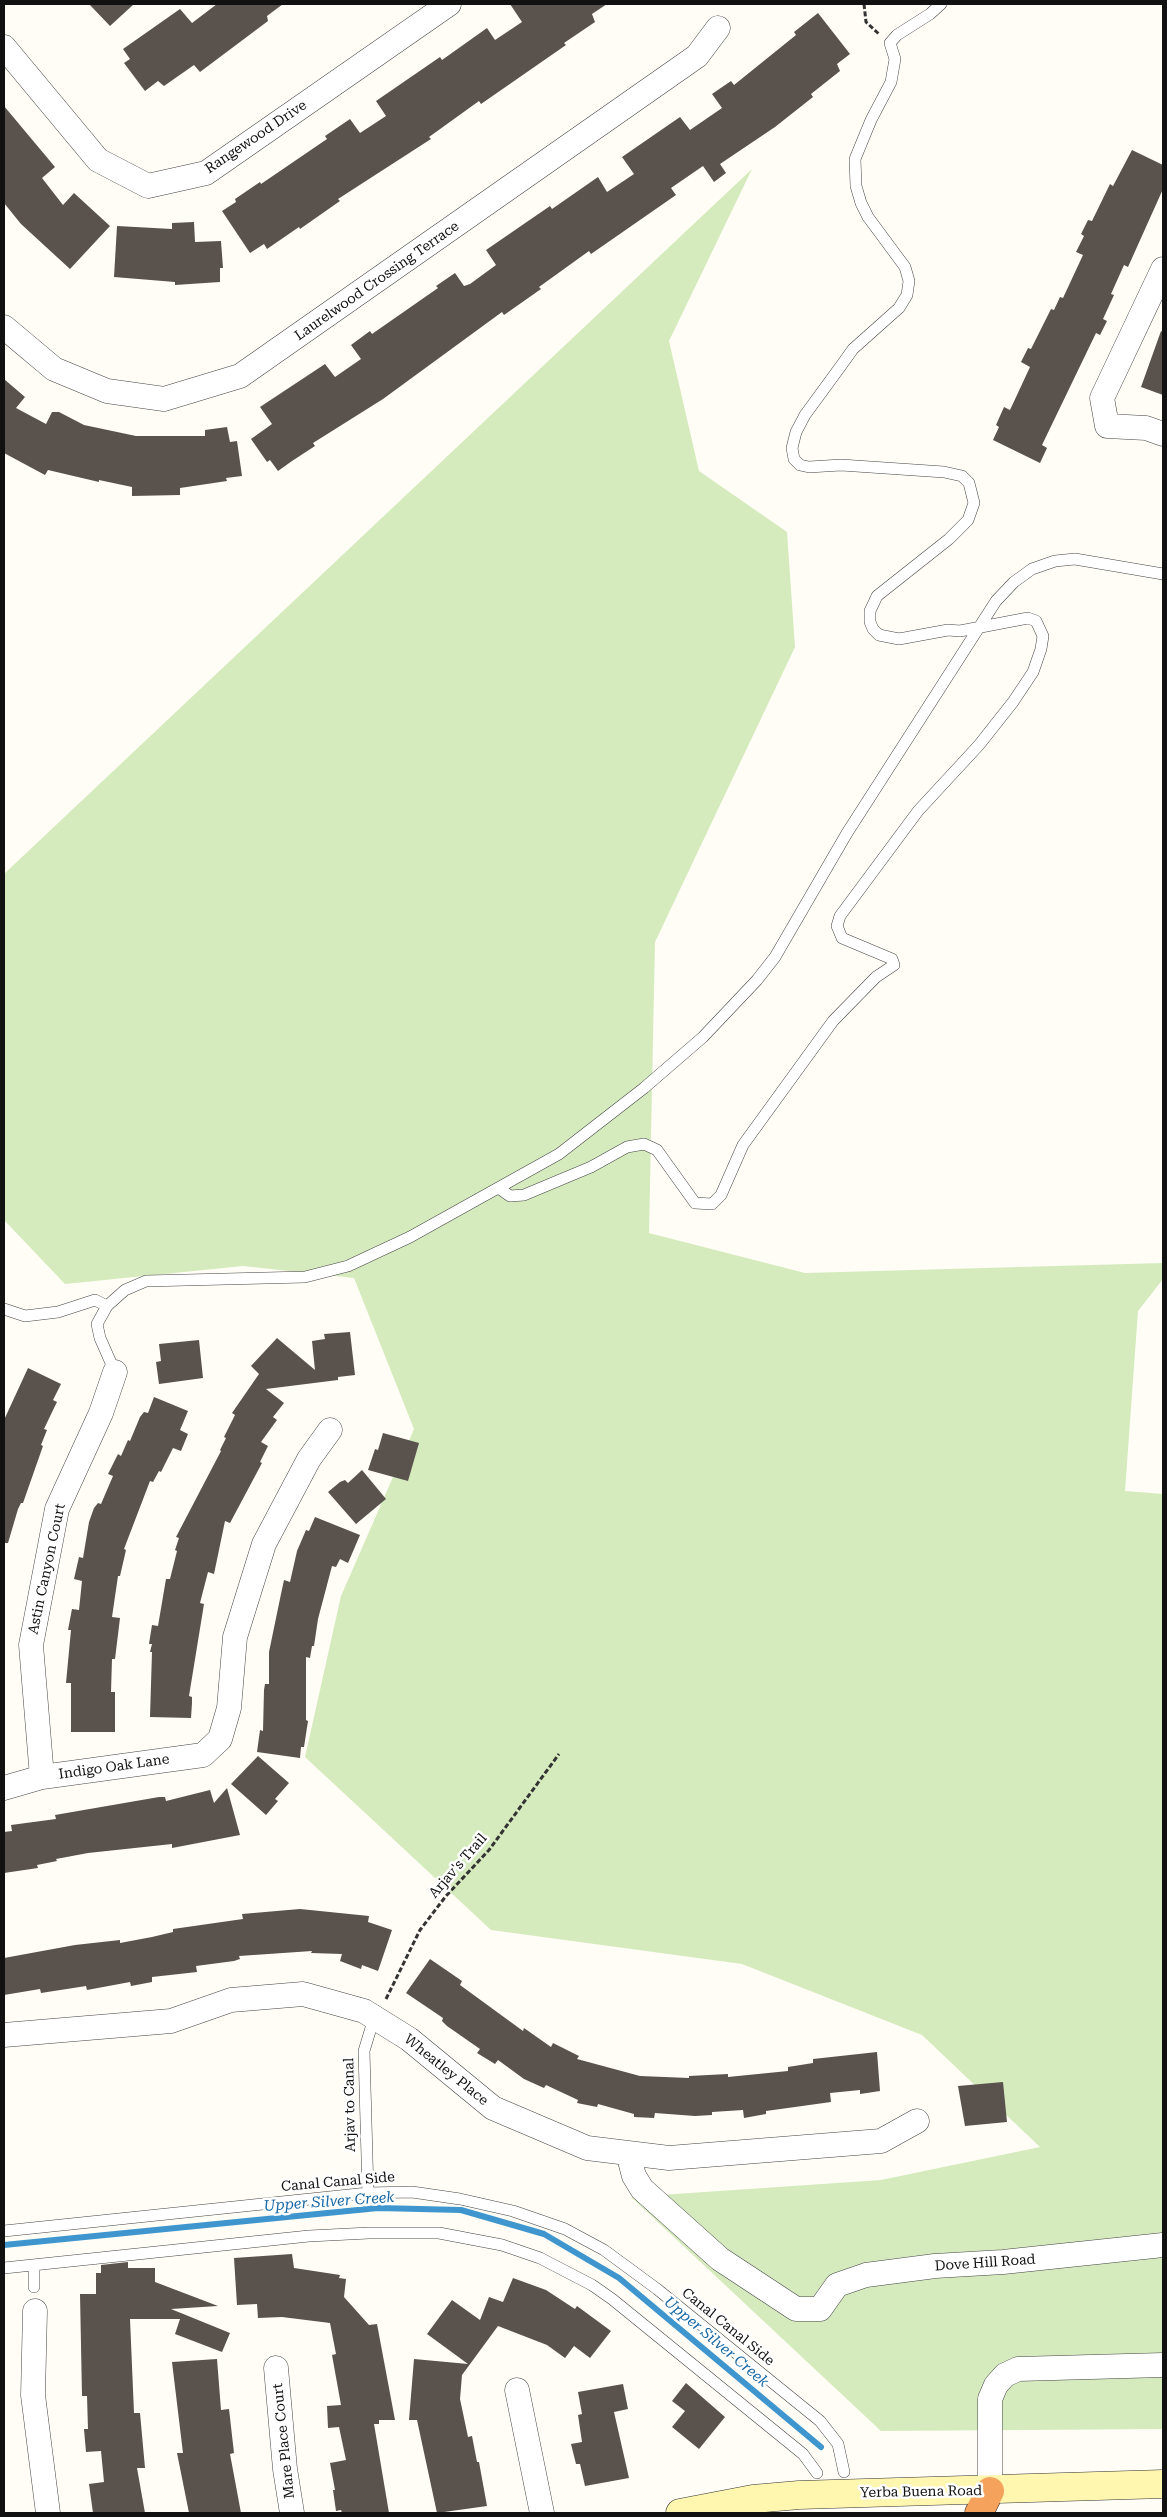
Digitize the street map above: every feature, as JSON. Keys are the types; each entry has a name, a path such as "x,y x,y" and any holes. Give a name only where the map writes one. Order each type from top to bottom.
{"main road":[{"name":"Yerba Buena Road","path":"680,2513 753,2499 798,2495 989,2506 1163,2484"}],"street":[{"name":"Rangewood Drive","path":"4,47 98,160 148,186 206,174 449,4"},
{"name":"Laurelwood Crossing Terrace","path":"4,327 54,369 107,391 164,399 240,376 697,56 718,28"},
{"path":"1163,268 1102,398 1107,426 1146,428 1163,434"},
{"name":"Astin Canyon Court","path":"42,1777 31,1645 56,1509 101,1413 115,1372"},
{"name":"Indigo Oak Lane","path":"4,1788 42,1777 203,1755 220,1739 229,1708 236,1636 264,1544 309,1459 330,1430"},
{"name":"Wheatley Place","path":"4,2035 171,2021 231,2000 303,1994 364,2011 380,2009 409,2038 493,2108 588,2148 669,2158 881,2141 917,2122"},
{"name":"Dove Hill Road","path":"628,2153 634,2176 642,2189 720,2259 796,2309 820,2308 837,2285 866,2275 935,2266 1003,2262 1163,2245"},
{"path":"35,2311 33,2395 48,2513"},
{"path":"989,2506 990,2398 996,2385 1005,2375 1018,2369 1163,2365"},
{"name":"Mare Place Court","path":"276,2368 285,2470 292,2513"},
{"path":"517,2390 542,2513"}],"lane":[{"path":"500,1189 510,1196 524,1195 591,1167 636,1144 651,1146 662,1156 695,1203 712,1204 722,1195 743,1146 832,1021 876,977 894,964 892,958 842,938 837,926 840,916 849,901 928,799 979,745 1013,702 1033,672 1041,649 1043,636 1036,621 1017,618 1002,624 899,639 879,635 873,629 870,622 873,603 877,596 949,539 968,520 974,503 969,484 962,476 944,472 841,465 809,467 800,465 794,459 792,448 796,432 805,415 843,363 853,350 899,308 907,295 909,281 905,267 868,217 861,203 854,173 855,159 860,144 891,82 895,59 890,43 897,35 930,14 941,4"},
{"path":"115,1372 100,1338 97,1324 107,1306 125,1290 146,1281 305,1277 348,1266 410,1237 500,1189 559,1154 644,1088 703,1036 758,980 775,957 842,841 996,602 1014,582 1032,569 1055,561 1075,559 1163,574"},
{"path":"4,1309 25,1316 58,1312 95,1300 107,1306"},
{"name":"Arjav to Canal","path":"368,2193 364,2051 380,2009"},
{"name":"Canal Canal Side","path":"4,2231 368,2193 412,2192 460,2199 513,2211 565,2229 604,2250 657,2289 820,2421 838,2444 844,2472"},
{"path":"4,2268 309,2236 369,2233 439,2232 502,2244 540,2258 592,2285 612,2299 803,2454 817,2473"},
{"path":"34,2266 34,2287"}],"path":[{"path":"864,4 866,22 890,43"},
{"name":"Arjav's Trail","path":"380,2009 420,1930 446,1896 489,1850 559,1754"}],"green space":[{"path":"752,169 669,341 699,471 787,532 795,647 655,942 649,1233 805,1273 1163,1263 1163,1279 1138,1311 1125,1491 1163,1494 1163,2429 881,2431 631,2197 881,2180 1040,2147 922,2035 742,1964 491,1930 305,1757 341,1596 414,1429 354,1278 243,1266 65,1284 4,1220 4,874"}],"building":[{"path":"89,4 134,4 110,26"},
{"path":"217,4 283,4 267,16 268,21 200,72 194,65 164,86 158,81 145,91 124,63 130,59 123,49 180,9 192,23"},
{"path":"510,4 607,4 592,14 595,22 564,43 566,45 481,104 479,101 429,137 431,139 338,199 340,201 300,229 299,227 267,249 264,244 250,253 222,211 236,202 235,199 260,182 261,184 327,139 325,136 350,119 360,133 386,116 376,101 440,57 442,60 487,28 495,40 522,22"},
{"path":"818,13 850,54 837,64 840,71 811,94 813,97 775,127 720,164 726,173 714,182 703,166 671,188 676,195 591,254 589,251 504,315 502,312 383,399 313,443 315,446 278,471 270,460 267,462 251,439 272,424 260,407 325,364 335,377 361,359 351,345 370,331 372,334 438,288 436,286 455,273 464,286 470,284 496,265 486,250 550,206 552,209 598,177 607,192 634,174 622,157 680,117 690,130 722,108 712,94 731,81 734,85 796,35 794,32"},
{"path":"4,106 55,167 42,178 63,205 74,193 110,226 70,269 21,224 4,203"},
{"path":"1132,150 1163,165 1163,189 1128,267 1124,265 1111,294 1114,295 1103,319 1107,321 1100,335 1096,333 1042,445 1047,448 1040,463 993,440 999,427 996,425 1004,407 1010,410 1030,367 1021,362 1028,348 1031,349 1051,309 1054,310 1060,297 1063,298 1083,255 1076,252 1084,236 1081,234 1088,220 1092,221 1110,184 1113,186"},
{"path":"194,222 195,242 221,241 223,268 220,268 220,282 175,285 175,282 114,277 117,226 172,229 172,223"},
{"path":"1161,331 1163,332 1163,395 1141,387"},
{"path":"4,379 25,397 16,408 46,424 52,412 59,412 84,425 136,436 205,436 205,430 227,427 230,442 237,441 242,476 226,478 227,481 180,488 180,495 132,496 132,487 99,480 99,482 48,470 45,475 4,453"},
{"path":"350,1332 355,1375 338,1377 338,1380 266,1389 284,1403 273,1417 277,1420 261,1442 268,1446 260,1462 262,1463 230,1523 225,1521 214,1574 208,1572 200,1603 204,1604 189,1696 192,1697 191,1718 150,1717 152,1652 150,1652 152,1644 149,1644 152,1625 158,1626 166,1579 170,1579 179,1538 176,1537 221,1451 226,1438 224,1437 235,1415 232,1413 259,1374 251,1366 277,1338 315,1370 312,1341 325,1339 324,1334"},
{"path":"199,1340 203,1378 159,1384 156,1362 161,1361 159,1344"},
{"path":"28,1368 61,1384 53,1400 57,1402 44,1429 47,1430 41,1445 43,1446 23,1503 21,1503 18,1509 8,1543 4,1543 4,1420"},
{"path":"154,1397 188,1411 180,1430 188,1434 181,1451 173,1448 161,1472 159,1471 153,1482 150,1481 124,1549 126,1550 120,1576 118,1576 112,1617 120,1618 115,1659 112,1659 111,1692 115,1692 115,1732 71,1732 71,1683 66,1683 71,1630 68,1630 72,1609 79,1610 82,1581 74,1579 79,1557 83,1558 89,1522 94,1508 98,1503 101,1504 113,1476 108,1474 118,1454 121,1456 128,1440 130,1441 140,1417 144,1412 148,1413"},
{"path":"383,1433 419,1443 408,1481 368,1470 375,1449 378,1450"},
{"path":"362,1470 386,1499 356,1524 328,1492 340,1482 345,1480 348,1483"},
{"path":"315,1517 360,1535 348,1563 340,1559 336,1567 332,1566 318,1619 314,1646 312,1646 310,1658 306,1657 306,1720 308,1721 304,1747 301,1747 300,1758 257,1752 260,1730 263,1731 265,1684 269,1684 269,1652 284,1580 290,1582 297,1551 306,1530 309,1531"},
{"path":"258,1756 289,1783 275,1799 278,1801 266,1815 231,1784"},
{"path":"227,1788 240,1835 172,1848 172,1844 88,1853 56,1859 57,1861 37,1865 38,1868 4,1873 4,1832 12,1831 11,1825 56,1819 55,1815 159,1797 165,1797 166,1801 210,1790 214,1803"},
{"path":"300,1909 369,1916 368,1922 392,1930 378,1971 362,1965 361,1969 340,1961 342,1954 311,1953 312,1951 239,1956 240,1959 234,1961 196,1966 197,1972 152,1977 152,1982 131,1986 130,1982 87,1990 86,1986 41,1993 40,1989 4,1995 4,1958 75,1945 120,1940 120,1943 173,1932 173,1929 243,1919 242,1914"},
{"path":"430,1959 462,1981 460,1985 523,2031 524,2028 551,2047 553,2043 579,2056 577,2059 640,2076 689,2078 689,2076 728,2074 728,2077 788,2071 788,2067 813,2063 813,2059 877,2052 880,2091 860,2094 860,2090 830,2093 831,2102 766,2111 766,2114 744,2118 743,2110 712,2112 712,2115 695,2116 655,2113 654,2118 634,2117 634,2114 598,2104 597,2107 577,2103 578,2100 546,2085 544,2088 524,2079 498,2060 495,2064 477,2053 480,2049 447,2026 442,2021 443,2018 406,1993"},
{"path":"1003,2082 1007,2122 965,2126 958,2086"},
{"path":"292,2254 294,2268 340,2275 339,2278 346,2279 344,2297 369,2325 377,2324 395,2420 379,2420 379,2424 374,2424 389,2513 342,2513 341,2510 336,2511 333,2490 335,2490 330,2463 346,2460 339,2427 328,2428 327,2406 341,2405 332,2355 336,2354 330,2323 282,2317 258,2318 257,2304 237,2305 234,2258"},
{"path":"128,2262 128,2268 155,2268 155,2282 218,2306 171,2309 230,2333 222,2352 175,2334 180,2319 130,2319 134,2413 140,2413 145,2468 137,2468 145,2513 93,2513 89,2484 104,2482 101,2451 86,2452 84,2429 88,2429 87,2396 82,2396 80,2294 96,2294 96,2273 101,2273 101,2265"},
{"path":"513,2278 546,2290 575,2309 577,2306 611,2331 590,2358 574,2346 565,2358 547,2345 498,2326 462,2375 460,2399 468,2437 472,2436 477,2462 479,2462 487,2506 437,2513 417,2420 409,2420 414,2359 468,2364 427,2334 452,2300 480,2320 489,2297 503,2302"},
{"path":"217,2359 221,2410 229,2409 234,2453 230,2454 241,2513 189,2513 177,2453 183,2453 172,2362"},
{"path":"686,2383 725,2417 699,2449 672,2427 685,2411 672,2401"},
{"path":"623,2384 628,2409 614,2412 629,2478 585,2486 580,2464 576,2464 571,2444 582,2442 578,2415 582,2414 578,2392"}],"waterway":[{"name":"Upper Silver Creek","path":"4,2245 378,2208 461,2210 544,2234 619,2278 821,2447"}]}
